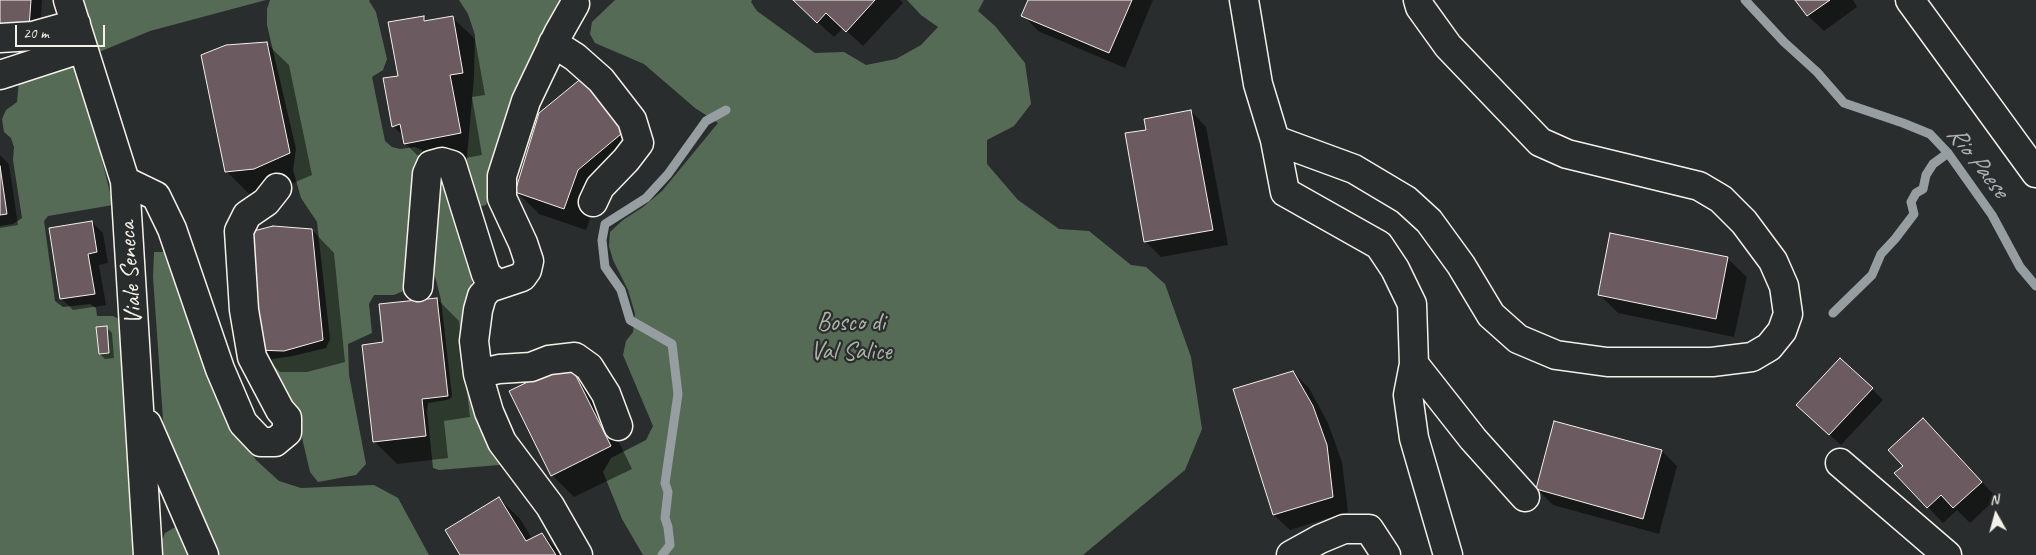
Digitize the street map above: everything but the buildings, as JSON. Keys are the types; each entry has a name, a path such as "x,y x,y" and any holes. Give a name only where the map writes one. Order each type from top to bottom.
{"street":[{"path":"1244,0 1258,84 1275,140 1285,192 1379,245 1395,269 1412,304 1414,364 1408,394 1414,438 1448,555"},
{"path":"1275,140 1354,170 1406,200 1429,221 1461,265 1491,315 1518,340 1556,355 1607,362 1712,362 1752,357 1768,347 1782,331 1788,314 1784,286 1772,261 1744,222 1721,199 1699,186 1567,154 1540,142 1448,46 1420,7 1418,0"},
{"path":"1910,0 2036,173"},
{"path":"578,555 550,506 502,442 489,412 478,374 474,341 482,296 489,288 522,277 527,270 529,261 523,243 502,198 502,176 526,100 553,43 581,1"},
{"path":"0,38 33,36 76,24"},
{"path":"0,75 76,24"},
{"name":"Viale Seneca","path":"76,24 125,181 148,555"},
{"path":"553,43 575,57 601,80 632,120 640,143 604,183 593,202"},
{"path":"418,287 427,174 431,165 442,162 452,165 486,274 498,285"},
{"path":"125,181 156,196 172,229 220,369 239,414 243,423 261,442 275,442 287,432 287,418 280,410 252,357 244,310 239,231 247,215 266,202 277,188"},
{"path":"478,374 499,369 531,367 549,360 575,357 590,367 606,394 618,426"},
{"path":"1414,364 1473,439 1525,497"},
{"path":"139,404 204,555"},
{"path":"1840,463 1947,555"},
{"path":"1292,555 1320,539 1344,529 1369,529 1386,555"}],"green space":[{"path":"81,0 266,0 150,31 99,52"},
{"path":"270,0 370,0 376,12 387,59 383,70 372,77 385,141 392,147 400,149 415,147 422,150 424,155 408,289 394,295 374,295 369,304 372,333 348,344 349,375 366,464 356,475 318,482 310,472 299,425 269,365 272,359 326,348 330,339 317,222 301,198 293,170 296,149 267,25 267,9"},
{"path":"459,0 561,0 546,25 524,85 486,205 478,207 466,168 474,77 475,35 468,14"},
{"name":"Bosco di Val Salice","path":"615,0 752,0 751,2 757,11 815,53 844,52 866,65 896,59 921,45 938,27 921,15 907,0 984,0 978,11 995,26 1025,63 1031,104 1014,126 987,140 987,164 1018,200 1059,229 1089,231 1131,265 1146,267 1165,284 1191,357 1202,429 1185,470 1083,555 643,555 622,519 603,472 611,458 646,440 653,426 623,355 626,341 633,332 635,314 628,290 613,260 609,246 610,232 662,191 718,123 695,108 644,64 595,43 590,34 592,22"},
{"path":"72,60 101,156 113,205 48,216 44,221 55,301 63,307 90,304 96,308 97,316 113,316 123,321 134,555 0,555 0,226 13,224 22,218 13,160 14,147 11,138 4,132 2,119 6,110 17,102 19,80"},
{"path":"446,187 474,272 463,324 502,462 499,465 439,470 433,468 427,411 428,403 450,399 452,396 441,300 433,268 438,190"},
{"path":"154,252 165,252 174,261 226,415 256,460 279,481 301,488 374,485 398,498 429,555 217,555 164,433 153,277"},
{"path":"177,526 194,555 161,555 160,546 165,533"}],"waterway":[{"name":"Rio Paese","path":"1745,0 1784,42 1817,72 1844,103 1930,134 1948,153 1992,215 2020,267 2036,286"},
{"path":"662,555 670,545 665,518 668,492 665,483 678,394 672,344 630,320 621,290 605,267 602,240 605,224 646,198 668,174 706,121 726,110"},
{"path":"1833,313 1872,275 1881,254 1914,214 1911,202 1916,193 1923,189 1926,175 1933,164 1948,153"}]}
